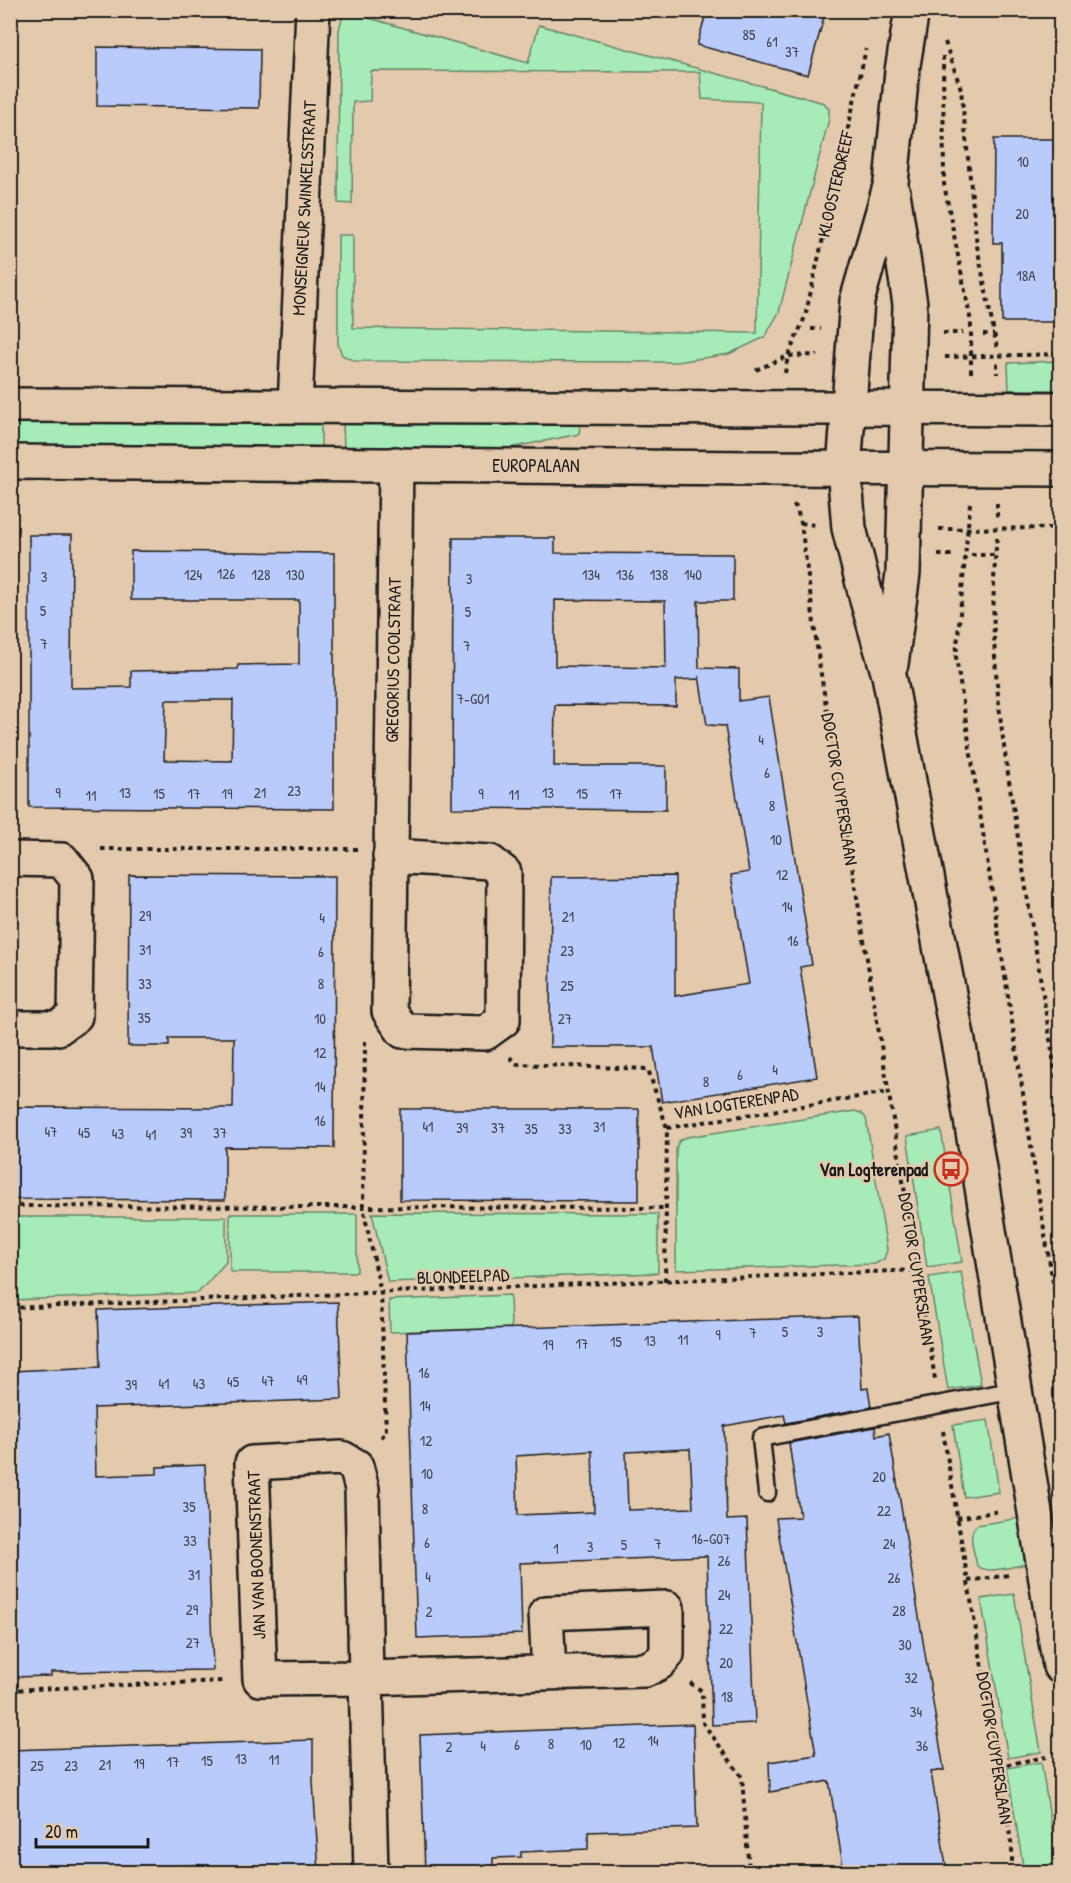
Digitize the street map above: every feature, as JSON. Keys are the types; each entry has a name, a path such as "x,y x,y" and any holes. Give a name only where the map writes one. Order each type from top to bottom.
{"street":[{"name":"MONSEIGNEUR SWINKELSSTRAAT","path":"295,406 313,10"},
{"path":"912,10 902,71 891,183 857,301 844,468 849,528 889,675 960,1052 1016,1390 1052,1557 1060,1666"},
{"path":"889,675 903,573 910,304 891,183"},
{"path":"10,405 1060,409"},
{"name":"EUROPALAAN","path":"10,462 1060,468"},
{"name":"GREGORIUS COOLSTRAAT","path":"388,1011 396,464"},
{"path":"388,1011 403,1031 485,1033 503,1020 504,873 490,862 390,856"},
{"path":"10,859 62,860 77,879 75,1016 58,1028 10,1028"},
{"name":"JAN VAN BOONENSTRAAT","path":"260,1679 252,1463 342,1458 356,1466"},
{"path":"356,1466 362,1489 371,1872"},
{"path":"260,1679 366,1678 549,1673 645,1670 659,1663 667,1654 667,1608 546,1613 549,1673"}],"lane":[{"path":"767,1493 761,1438 1016,1390"}],"path":[{"path":"971,377 971,322 944,184 943,36 961,89 977,246 997,348"},
{"name":"KLOOSTERDREEF","path":"822,355 788,356 805,317 868,42"},
{"path":"983,334 994,334"},
{"path":"939,358 1060,354"},
{"path":"970,494 956,657 1060,1324"},
{"name":"DOCTOR CUYPERSLAAN","path":"790,502 796,507 801,523 819,662 1012,1848 1012,1872"},
{"path":"934,529 1060,528"},
{"path":"997,538 993,643 1004,749 1060,1102"},
{"path":"971,555 995,555"},
{"path":"100,849 356,848 390,856"},
{"path":"356,1466 386,1432 381,1293 363,1207 365,1036 388,1011"},
{"path":"485,1033 516,1064 648,1069 667,1128"},
{"name":"VAN LOGTERENPAD","path":"665,1281 667,1128 889,1092"},
{"path":"10,1206 667,1208"},
{"name":"BLONDEELPAD","path":"10,1308 917,1270"},
{"path":"659,1663 702,1691 703,1723 742,1777 749,1872"},
{"path":"10,1690 260,1679"},
{"path":"998,1766 1046,1757"}],"green space":[{"path":"344,11 528,63 539,25 824,103 829,109 829,119 779,312 765,337 729,354 677,362 355,361 342,355 338,344 338,235 353,235 353,328 757,333 761,102 702,99 700,72 371,71 370,101 353,102 352,204 338,203 339,30"},
{"path":"1060,361 1060,390 1009,390 1008,363"},
{"path":"19,423 321,424 321,448 20,448 11,443 12,428"},
{"path":"343,424 580,424 579,434 510,448 344,448"},
{"path":"855,1111 866,1118 887,1250 884,1259 875,1264 676,1270 676,1149 679,1141 687,1137"},
{"path":"941,1130 962,1262 927,1267 907,1136"},
{"path":"372,1213 658,1214 658,1273 388,1282"},
{"path":"230,1214 357,1214 357,1272 230,1272"},
{"path":"10,1217 226,1217 226,1262 198,1293 11,1300"},
{"path":"961,1272 981,1385 948,1390 929,1277"},
{"path":"510,1295 511,1328 390,1332 389,1300"},
{"path":"988,1420 999,1492 964,1497 953,1425"},
{"path":"1020,1518 1027,1564 994,1570 977,1566 972,1533 977,1525"},
{"path":"1014,1594 1041,1752 1008,1758 981,1599"},
{"path":"1041,1762 1059,1872 1024,1872 1007,1768"}],"building":[{"path":"707,10 826,10 808,75 697,45"},
{"path":"97,47 260,49 259,108 97,106"},
{"path":"994,139 1060,139 1060,322 1002,322 1002,243 993,243"},
{"path":"29,535 72,535 71,688 131,687 131,671 238,669 238,665 299,664 299,600 131,600 131,551 334,553 334,809 29,807","holes":["166,700 233,700 232,761 164,760"]},
{"path":"453,538 555,538 555,553 733,554 733,601 698,601 699,668 739,669 739,701 769,697 812,965 800,967 817,1077 662,1102 653,1047 550,1047 551,877 675,876 675,996 749,984 731,875 749,872 725,726 707,725 699,676 699,679 676,680 676,706 555,705 554,766 666,766 666,810 452,808","holes":["555,600 665,601 666,668 555,666"]},
{"path":"129,875 335,876 334,1148 225,1147 225,1200 10,1199 10,1107 233,1108 234,1038 169,1038 169,1046 128,1046"},
{"path":"400,1109 639,1109 639,1201 400,1200"},
{"path":"338,1302 342,1399 94,1408 96,1476 157,1474 157,1467 205,1465 213,1670 51,1672 51,1676 10,1677 10,1371 100,1367 98,1310"},
{"path":"858,1316 862,1389 868,1388 871,1407 786,1423 784,1415 724,1426 727,1520 747,1519 755,1723 712,1725 707,1556 520,1563 522,1634 417,1638 407,1332","holes":["690,1449 693,1508 628,1510 626,1452","592,1451 594,1512 518,1515 516,1456"]},
{"path":"875,1427 876,1436 889,1433 944,1770 931,1772 947,1872 844,1872 829,1781 770,1792 769,1762 816,1755 776,1518 800,1517 789,1443"},
{"path":"693,1724 697,1828 588,1832 588,1849 521,1852 521,1857 493,1858 493,1872 425,1872 420,1735"},
{"path":"313,1740 313,1782 319,1872 199,1872 199,1865 107,1868 107,1872 13,1872 10,1750"}],"place":[{"name":"Van Logterenpad","path":"951,1169"}]}
